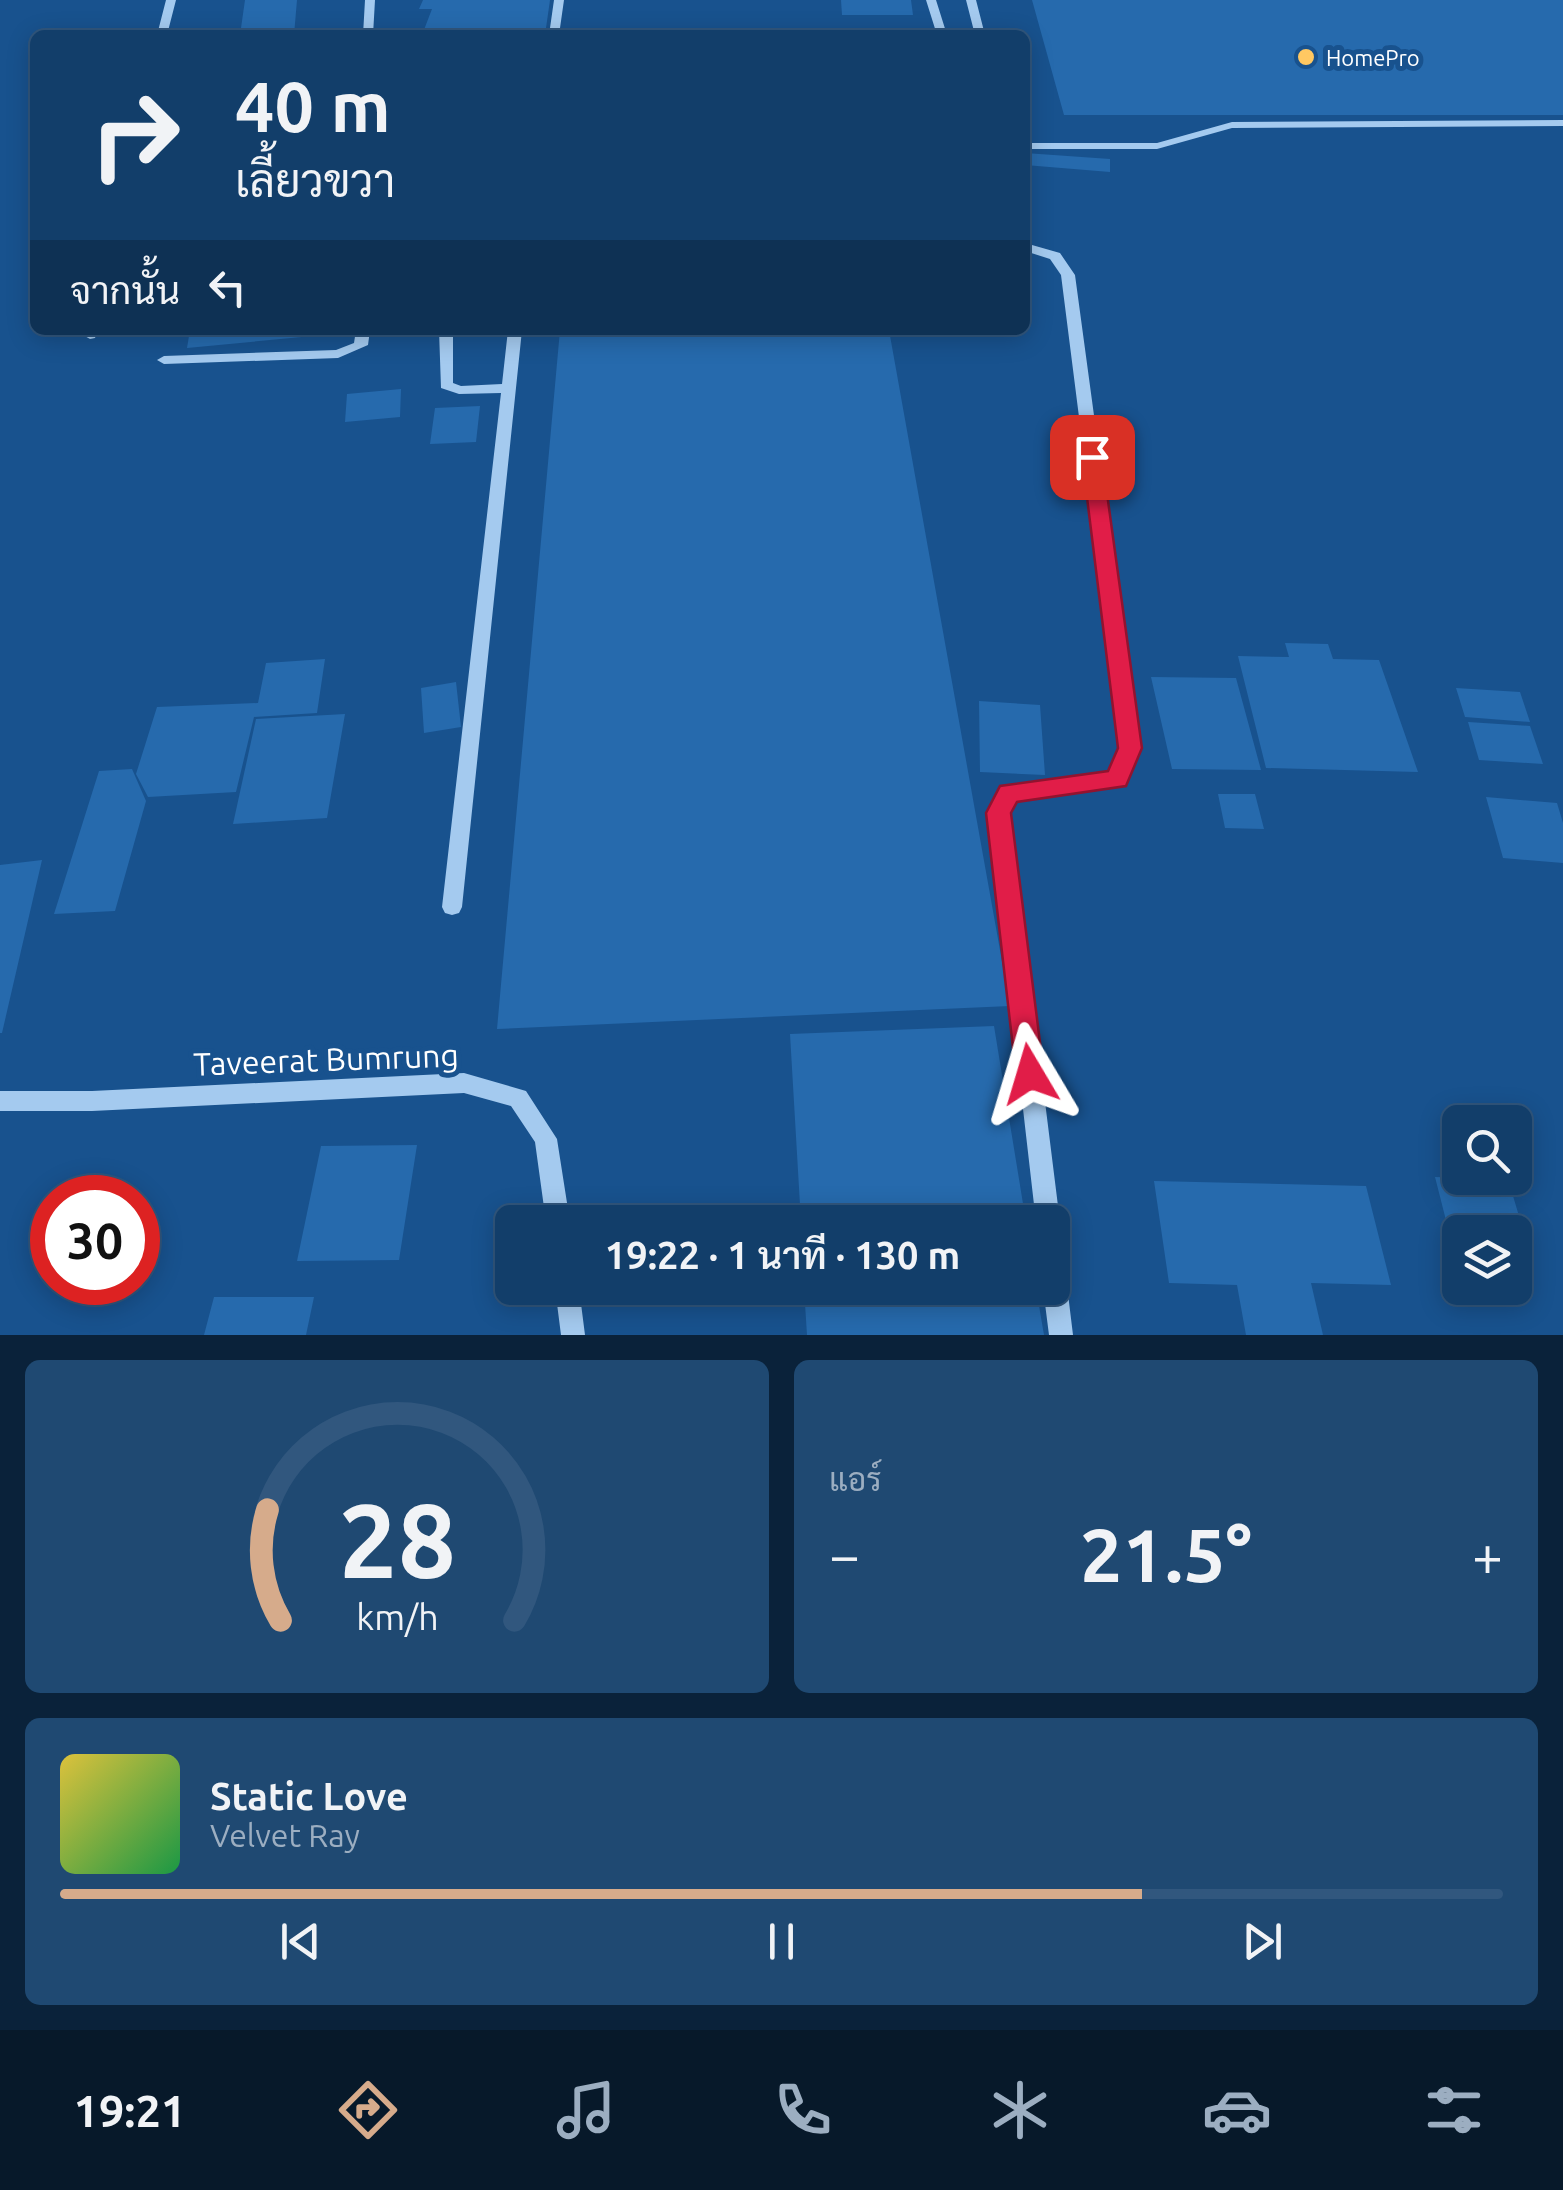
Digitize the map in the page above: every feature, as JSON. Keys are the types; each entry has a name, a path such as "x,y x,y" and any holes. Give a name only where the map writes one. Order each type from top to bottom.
{"street":[{"path":"163,30 171,0"},
{"path":"368,30 370,0"},
{"path":"555,30 558,0"},
{"path":"932,0 941,30"},
{"path":"971,0 979,30"},
{"path":"1030,146 1157,146 1232,124 1563,123"},
{"path":"1030,248 1056,256 1068,274 1130,748 1117,780 1008,793 998,813 1046,1205"},
{"path":"164,360 338,354 361,345 362,335"},
{"path":"446,335 446,385 459,390 508,388"},
{"path":"452,907 514,335"},
{"name":"Taveerat Bumrung","path":"0,1101 92,1101 464,1083 518,1098 546,1139 556,1205"},
{"path":"570,1305 574,1335"},
{"path":"1057,1305 1061,1335"}],"building":[{"path":"245,0 297,0 294,30 241,30"},
{"path":"423,0 550,0 546,30 424,30 432,9 419,9"},
{"path":"841,0 911,0 913,15 842,15"},
{"name":"HomePro","path":"1032,0 1563,0 1563,115 1064,115"},
{"path":"1030,153 1110,159 1110,172 1030,165"},
{"path":"189,335 323,335 187,348"},
{"path":"560,335 890,335 1010,1006 497,1029"},
{"path":"401,389 400,417 345,422 347,394"},
{"path":"480,406 476,442 430,444 435,408"},
{"path":"1285,643 1328,644 1333,659 1379,660 1418,772 1266,768 1238,656 1289,657"},
{"path":"325,659 317,713 254,717 236,792 148,797 136,774 157,707 258,703 266,663"},
{"path":"1151,677 1236,678 1261,770 1172,769"},
{"path":"456,682 461,727 424,733 421,688"},
{"path":"1456,688 1520,692 1530,722 1465,717"},
{"path":"979,701 1040,705 1045,775 980,772"},
{"path":"345,714 327,818 233,824 256,719"},
{"path":"1468,722 1530,726 1543,764 1479,760"},
{"path":"132,769 146,801 115,911 54,914 99,771"},
{"path":"1218,794 1255,794 1264,829 1225,828"},
{"path":"1486,797 1557,803 1563,823 1563,863 1503,858"},
{"path":"42,860 2,1033 0,1033 0,865"},
{"path":"994,1026 1023,1205 800,1205 790,1034"},
{"path":"417,1145 399,1260 297,1261 321,1146"},
{"path":"1435,1177 1442,1177 1442,1195 1513,1195 1519,1215 1445,1215"},
{"path":"1154,1181 1366,1186 1391,1285 1311,1283 1323,1335 1246,1335 1237,1285 1169,1283"},
{"path":"214,1297 314,1297 306,1335 204,1335"},
{"path":"805,1305 1039,1305 1044,1335 807,1335"}],"place":[{"name":"HomePro","path":"1306,57"}],"route":[{"path":"1030,1074 998,813 1008,793 1117,780 1130,748 1092,457"}]}
